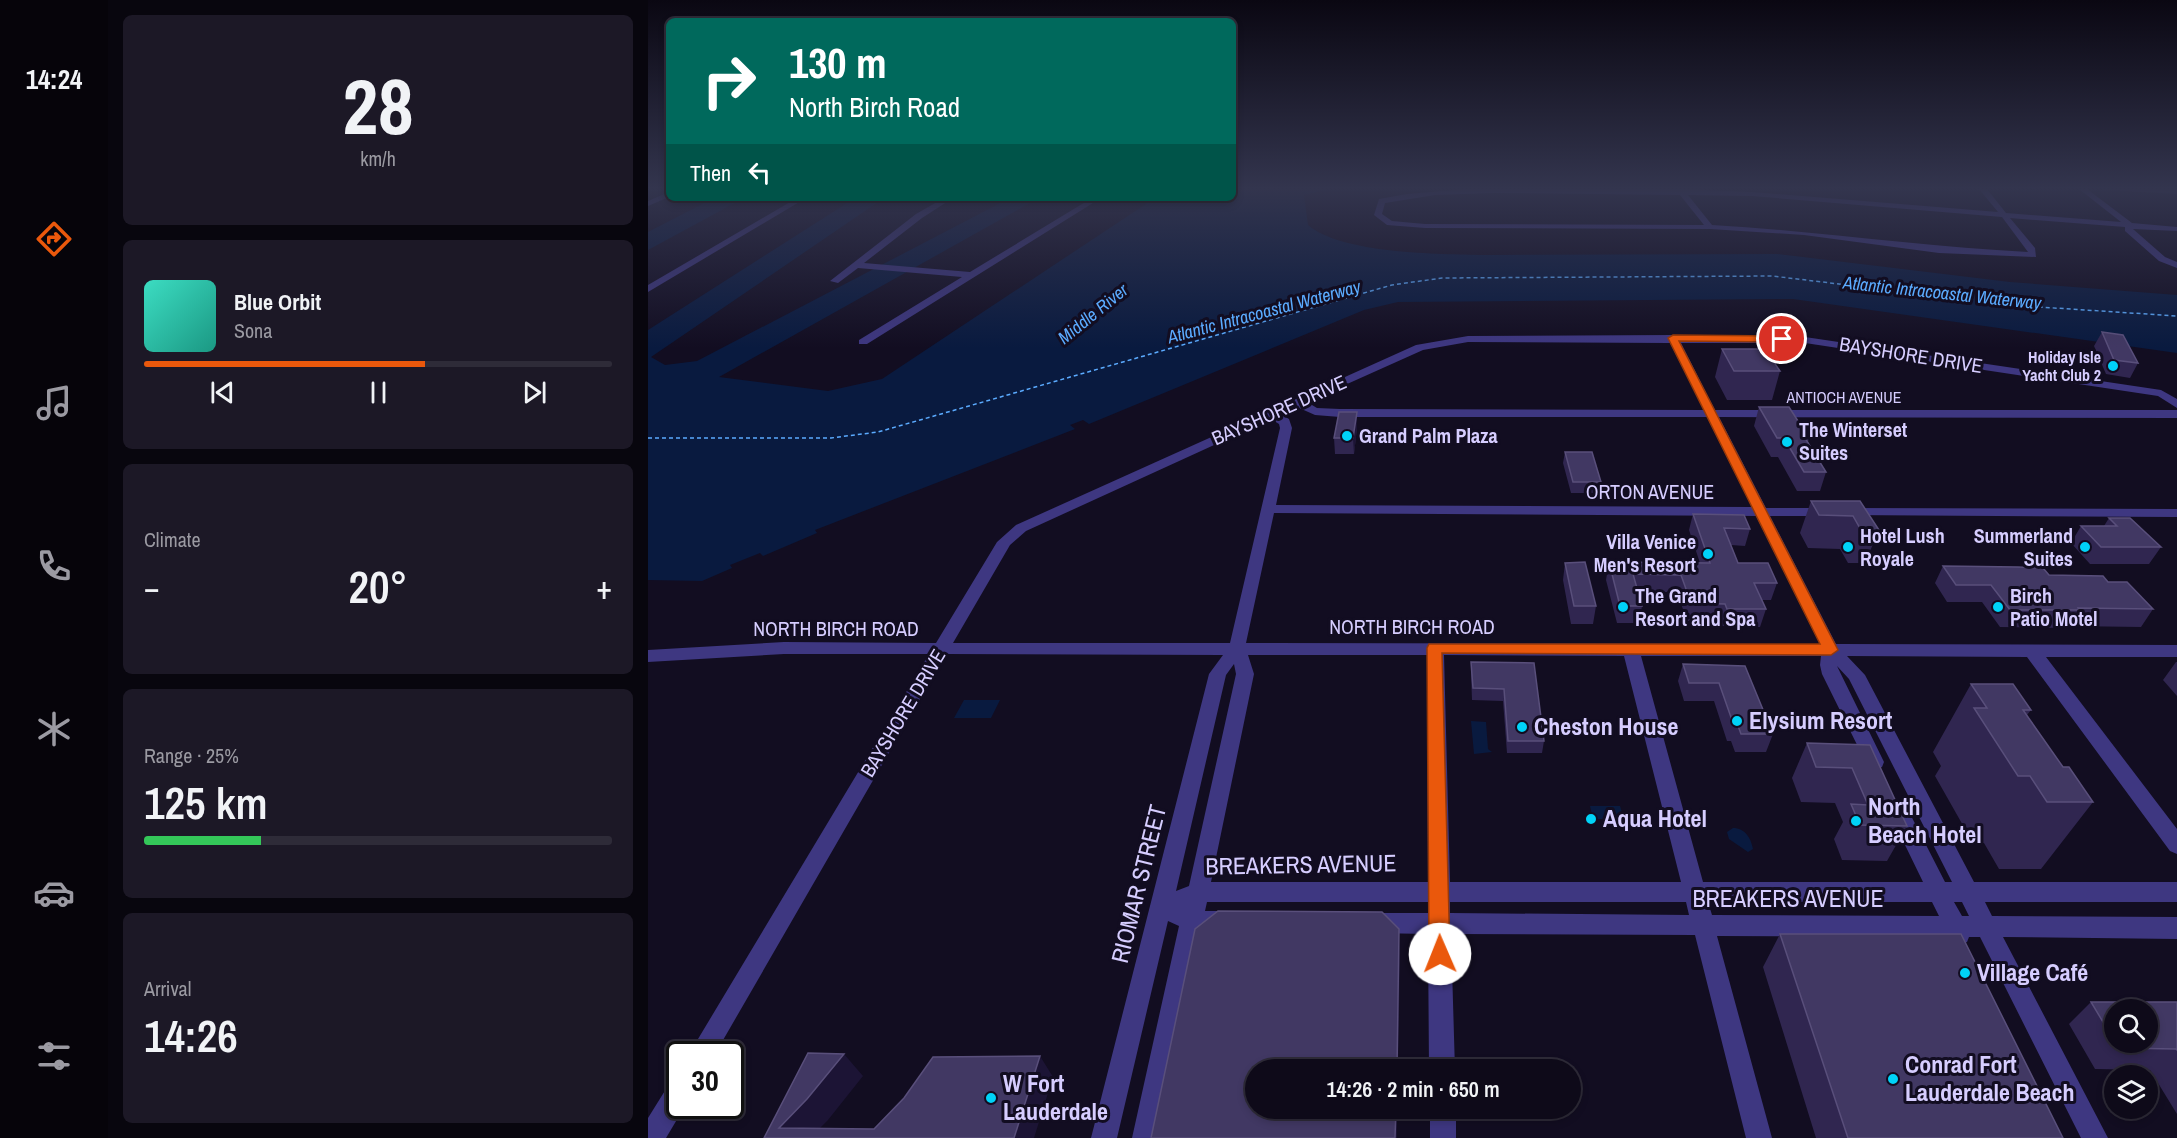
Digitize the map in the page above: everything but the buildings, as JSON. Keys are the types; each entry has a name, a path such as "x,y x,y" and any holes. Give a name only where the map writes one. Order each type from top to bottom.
{"street":[{"path":"648,289 727,242"},
{"path":"835,281 885,242"},
{"path":"863,342 1024,242"},
{"path":"1878,242 1951,251 2033,255 2026,242"},
{"path":"2143,242 2158,256 2176,265"},
{"path":"856,265 969,275"},
{"path":"1673,338 1831,650 1856,675 2095,1138"},
{"name":"BAYSHORE DRIVE","path":"709,1041 999,549 1012,535 1045,516 1420,347 1446,341 1673,338 1816,341 2161,393 2177,405"},
{"name":"ANTIOCH AVENUE","path":"1297,402 1315,411 1340,413 2177,414"},
{"name":"RIOMAR STREET","path":"1104,1138 1218,674 1237,647 1286,428 1285,422 1271,414"},
{"name":"ORTON AVENUE","path":"1267,509 2177,513"},
{"name":"RIOMAR STREET","path":"1145,1138 1245,674 1237,647"},
{"name":"NORTH BIRCH ROAD","path":"648,656 776,648 1237,647 2177,651"},
{"path":"1435,648 1442,1059"},
{"path":"1631,649 1759,1138"},
{"path":"1831,650 1828,665 1831,674 1967,950"},
{"path":"2033,652 2177,845"},
{"name":"BREAKERS AVENUE","path":"1161,908 1198,892 1938,890 2177,892"},
{"path":"1161,908 1192,921 1250,921"},
{"name":"BREAKERS AVENUE","path":"1354,923 2177,928"},
{"path":"651,1138 666,1113"},
{"path":"1443,1119 1443,1138"}],"water":[{"path":"648,242 663,242 648,250"},
{"path":"786,242 819,242 651,357 665,365 697,361 925,242 960,242 719,377 828,391 882,379 1088,242 1344,242 1418,253 1484,255 1777,254 2010,282 2177,295 2177,353 1793,299 1398,302 1364,310 1089,424 1083,420 1070,425 1075,429 815,530 817,533 763,556 760,553 730,565 732,568 702,581 648,580 648,330"},
{"path":"964,700 1000,700 991,718 954,718"},
{"path":"1471,721 1486,722 1488,749 1492,752 1474,754"},
{"path":"1590,806 1620,806 1624,819 1593,819"},
{"path":"1733,828 1747,834 1753,849 1748,852 1729,839 1727,832"}],"ferry route":[{"path":"648,438 831,438 878,432 1392,285 1442,278 1772,276 2024,306 2177,316"}],"place":[{"name":"Holiday Isle Yacht Club 2","path":"2113,366"},
{"name":"Grand Palm Plaza","path":"1347,436"},
{"name":"The Winterset Suites","path":"1787,442"},
{"name":"Hotel Lush Royale","path":"1848,547"},
{"name":"Summerland Suites","path":"2085,547"},
{"name":"Villa Venice Men's Resort","path":"1708,554"},
{"name":"The Grand Resort and Spa","path":"1623,607"},
{"name":"Birch Patio Motel","path":"1998,607"},
{"name":"Elysium Resort","path":"1737,721"},
{"name":"Cheston House","path":"1522,727"},
{"name":"Aqua Hotel","path":"1591,819"},
{"name":"North Beach Hotel","path":"1856,821"},
{"name":"Village Café","path":"1965,973"},
{"name":"Conrad Fort Lauderdale Beach","path":"1893,1079"},
{"name":"W Fort Lauderdale","path":"991,1098"}],"route":[{"path":"1440,954 1435,648 1831,650 1673,338 1782,339"}],"water label":[{"name":"Atlantic Intracoastal Waterway","path":"1942,293"},
{"name":"Atlantic Intracoastal Waterway","path":"1264,312"},
{"name":"Middle River","path":"1093,314"}]}
